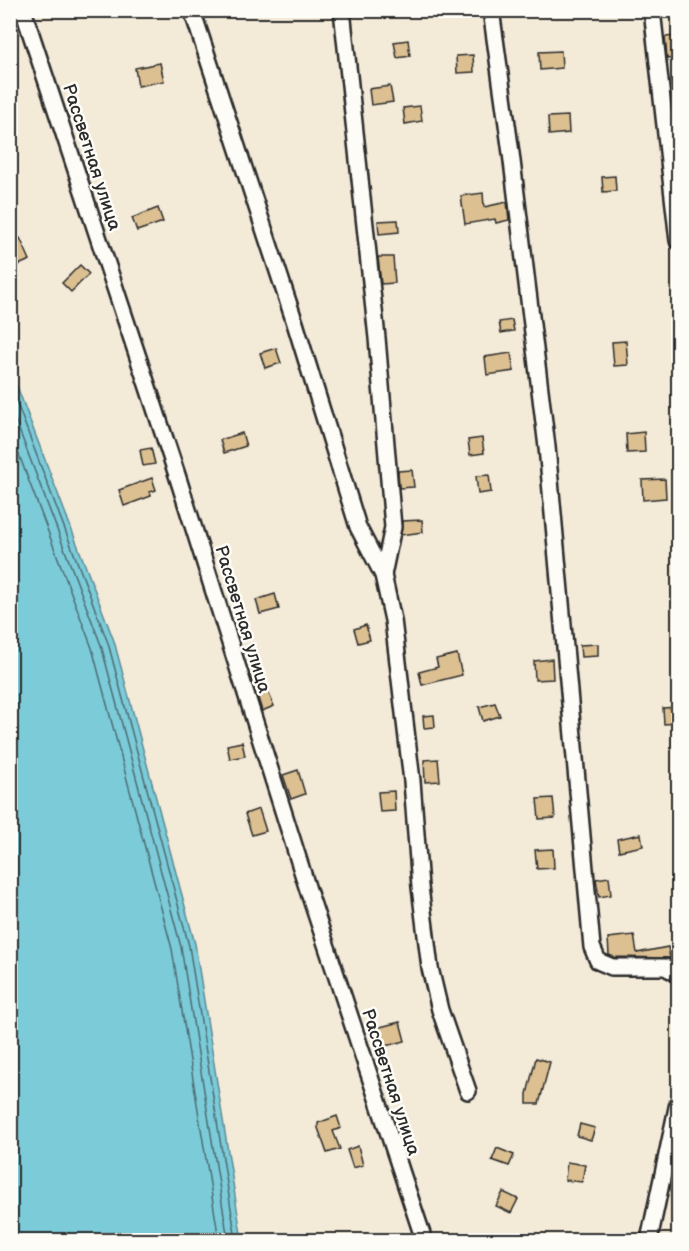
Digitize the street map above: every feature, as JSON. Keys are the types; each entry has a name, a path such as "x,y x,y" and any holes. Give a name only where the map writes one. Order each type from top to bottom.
{"street":[{"name":"Рассветная улица","path":"23,10 177,475 309,893 424,1240"},
{"path":"192,10 295,323 358,527 383,575 393,620 411,769 420,887 430,968 440,1010 468,1091"},
{"path":"342,10 377,338 393,527 383,575"},
{"path":"491,10 547,447 592,947 598,961 612,968 674,968"},
{"path":"651,10 678,241"},
{"path":"649,1240 678,1103"}],"water":[{"path":"10,368 114,641 195,944 242,1240 11,1240"}],"building":[{"path":"678,36 678,58 667,59 665,37"},
{"path":"408,40 410,56 397,58 394,42"},
{"path":"561,51 562,68 540,70 539,52"},
{"path":"473,55 474,72 457,73 456,56"},
{"path":"160,63 164,81 138,86 135,68"},
{"path":"390,86 393,102 371,105 369,89"},
{"path":"420,106 422,121 405,124 403,108"},
{"path":"568,116 569,133 549,135 548,117"},
{"path":"615,176 616,191 603,192 602,177"},
{"path":"483,193 484,207 507,202 509,220 496,223 495,219 465,224 461,196"},
{"path":"158,208 163,222 137,231 132,218"},
{"path":"398,220 399,232 379,234 378,221"},
{"path":"20,238 30,260 16,266 10,254 10,242"},
{"path":"378,257 393,257 395,283 381,284"},
{"path":"80,265 89,274 71,292 62,283"},
{"path":"512,320 514,331 501,333 499,322"},
{"path":"626,341 628,365 614,366 612,342"},
{"path":"276,348 281,363 265,368 260,353"},
{"path":"511,353 514,371 487,375 485,357"},
{"path":"644,432 645,452 627,453 626,434"},
{"path":"242,433 246,446 224,453 220,440"},
{"path":"482,438 484,453 470,455 468,440"},
{"path":"151,448 155,464 143,466 140,450"},
{"path":"412,470 414,487 399,488 398,471"},
{"path":"489,475 491,492 478,494 476,476"},
{"path":"152,478 156,490 150,492 151,496 124,506 119,490"},
{"path":"665,479 666,498 643,500 642,480"},
{"path":"422,520 423,532 401,535 402,521"},
{"path":"275,594 279,609 260,614 256,600"},
{"path":"366,625 370,640 358,643 354,629"},
{"path":"598,644 598,656 581,657 580,645"},
{"path":"457,654 462,675 422,685 419,672 438,667 436,659"},
{"path":"552,659 553,679 535,680 534,661"},
{"path":"268,691 274,706 262,711 257,695"},
{"path":"495,703 500,716 483,721 479,707"},
{"path":"677,707 678,723 664,724 663,708"},
{"path":"434,715 435,727 424,728 423,716"},
{"path":"242,742 245,756 230,759 227,745"},
{"path":"438,759 440,781 425,782 424,760"},
{"path":"298,770 305,794 291,799 283,775"},
{"path":"394,791 395,811 380,812 378,792"},
{"path":"553,798 555,818 539,819 537,799"},
{"path":"259,809 266,831 252,835 245,814"},
{"path":"641,834 643,846 619,851 617,839"},
{"path":"553,849 554,868 537,869 535,850"},
{"path":"609,877 611,895 599,897 596,879"},
{"path":"634,935 637,953 668,947 670,958 609,955 608,938"},
{"path":"400,1022 405,1041 377,1048 372,1029"},
{"path":"536,1058 550,1062 539,1104 527,1104 527,1094"},
{"path":"337,1116 341,1128 333,1131 340,1149 327,1153 318,1123"},
{"path":"580,1124 595,1128 591,1140 577,1136"},
{"path":"358,1146 363,1165 353,1168 347,1150"},
{"path":"497,1148 514,1155 509,1166 492,1160"},
{"path":"567,1162 585,1165 582,1182 565,1180"},
{"path":"503,1192 518,1199 511,1213 496,1206"}]}
